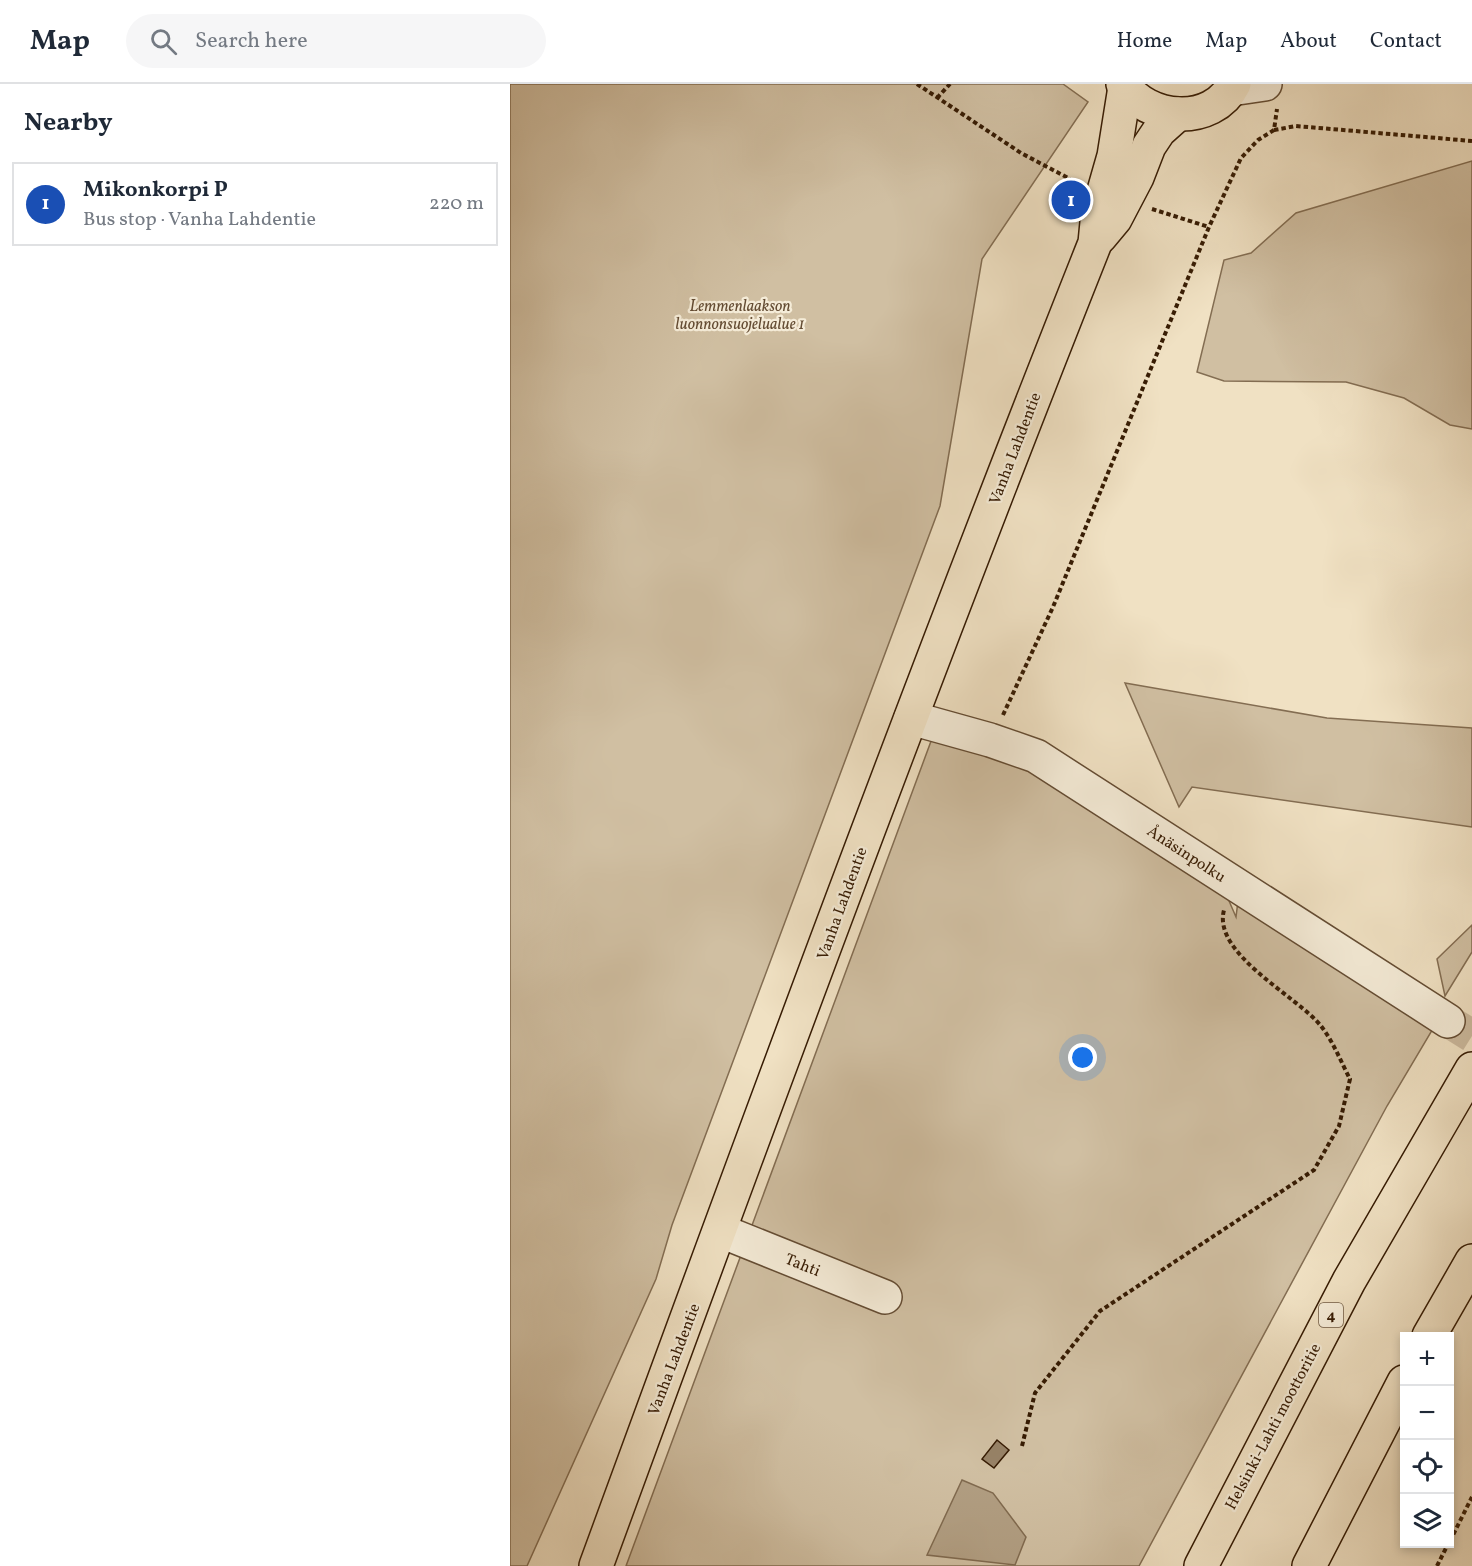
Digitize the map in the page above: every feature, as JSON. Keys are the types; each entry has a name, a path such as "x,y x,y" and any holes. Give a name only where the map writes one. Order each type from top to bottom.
{"main road":[{"path":"1124,85 1148,108 1178,114 1193,114 1214,105 1233,87"},
{"name":"Vanha Lahdentie","path":"596,1566 910,718 1095,243 1098,212 1114,156 1124,85"},
{"name":"Vanha Lahdentie","path":"1095,243 1115,219 1137,177 1149,146 1159,131 1178,114"},
{"name":"Helsinki-Lahti moottoritie","path":"1201,1566 1349,1281 1472,1069"},
{"path":"1431,1332 1472,1261"},
{"path":"1309,1566 1402,1386"}],"street":[{"path":"1233,87 1271,95"},
{"name":"Ånäsinpolku","path":"910,718 990,740 1036,756 1448,1021"},
{"name":"Tahti","path":"721,1231 885,1297"}],"path":[{"path":"917,84 1021,153 1070,179"},
{"path":"937,98 950,84"},
{"path":"1271,95 1274,130"},
{"path":"990,740 1017,690 1209,227 1241,158 1258,140 1274,130 1296,126 1472,141"},
{"path":"1149,208 1209,227"},
{"path":"1022,1446 1035,1393 1100,1311 1314,1170 1339,1126 1350,1079 1321,1026 1287,995 1251,968 1229,942 1222,913 1236,885"},
{"path":"1454,1532 1472,1497"},
{"path":"1437,1566 1446,1548"}],"green space":[{"name":"Lemmenlaakson luonnonsuojelualue 1","path":"510,84 1063,84 1088,102 982,259 940,506 672,1225 656,1279 527,1566 510,1566"},
{"path":"1472,161 1472,429 1450,425 1404,398 1346,382 1224,381 1197,372 1224,260 1251,253 1296,213"},
{"path":"1125,683 1327,718 1472,728 1472,827 1192,787 1179,807"},
{"path":"937,725 990,740 1216,871 1236,917 1238,901 1434,1027 1387,1106 1139,1566 626,1566"},
{"path":"1472,925 1472,952 1445,996 1437,959"}],"shaded area":[{"path":"962,1480 993,1493 1026,1537 1015,1565 927,1555"}],"building":[{"path":"997,1440 1009,1450 994,1468 982,1459"}],"tunnel":[{"path":"1448,1021 1472,1036"}],"place":[{"name":"Mikonkorpi P","path":"1071,200"}]}
